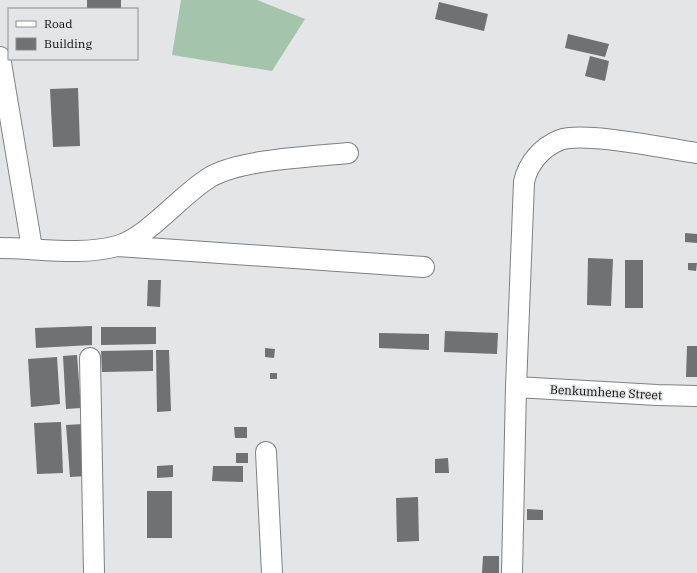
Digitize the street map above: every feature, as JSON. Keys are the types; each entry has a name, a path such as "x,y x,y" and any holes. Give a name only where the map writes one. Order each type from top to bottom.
{"street":[{"path":"0,57 32,248"},
{"path":"512,573 516,387 524,182 526,172 547,146 561,139 600,139 697,153"},
{"path":"118,246 135,238 211,177 235,167 348,153"},
{"path":"0,248 89,251 118,246 424,267"},
{"path":"90,358 94,573"},
{"name":"Benkumhene Street","path":"516,387 697,396"},
{"path":"266,452 272,573"}],"green space":[{"path":"181,0 257,0 305,19 272,71 172,55"}],"building":[{"path":"87,0 121,0 121,8 87,8"},
{"path":"439,2 488,14 484,31 435,19"},
{"path":"568,34 609,44 605,57 565,48"},
{"path":"590,56 609,61 605,81 585,76"},
{"path":"78,88 80,146 53,147 50,89"},
{"path":"685,233 697,234 697,243 685,242"},
{"path":"588,258 613,259 611,306 587,305"},
{"path":"625,260 643,260 643,308 625,308"},
{"path":"688,263 697,263 696,271 688,270"},
{"path":"148,280 161,280 160,307 147,306"},
{"path":"92,326 92,345 36,348 35,328"},
{"path":"101,327 156,327 156,344 101,345"},
{"path":"445,331 498,333 497,354 444,352"},
{"path":"379,333 429,334 429,350 379,348"},
{"path":"687,346 697,346 697,377 686,377"},
{"path":"265,348 275,349 274,358 265,357"},
{"path":"153,350 153,371 102,372 101,351"},
{"path":"156,350 169,350 171,411 157,412"},
{"path":"77,355 81,408 66,409 63,356"},
{"path":"57,357 60,404 31,407 28,359"},
{"path":"270,373 277,373 277,379 270,379"},
{"path":"61,422 63,473 37,474 34,423"},
{"path":"83,424 87,476 70,477 66,425"},
{"path":"234,427 247,427 247,438 235,438"},
{"path":"236,453 248,453 248,463 236,463"},
{"path":"448,458 449,473 435,473 435,459"},
{"path":"173,465 173,477 157,478 157,466"},
{"path":"213,466 243,466 243,482 212,481"},
{"path":"147,491 172,491 172,538 147,538"},
{"path":"418,497 419,541 397,542 396,498"},
{"path":"527,509 543,510 543,520 527,520"},
{"path":"483,556 499,556 499,573 482,573"}]}
